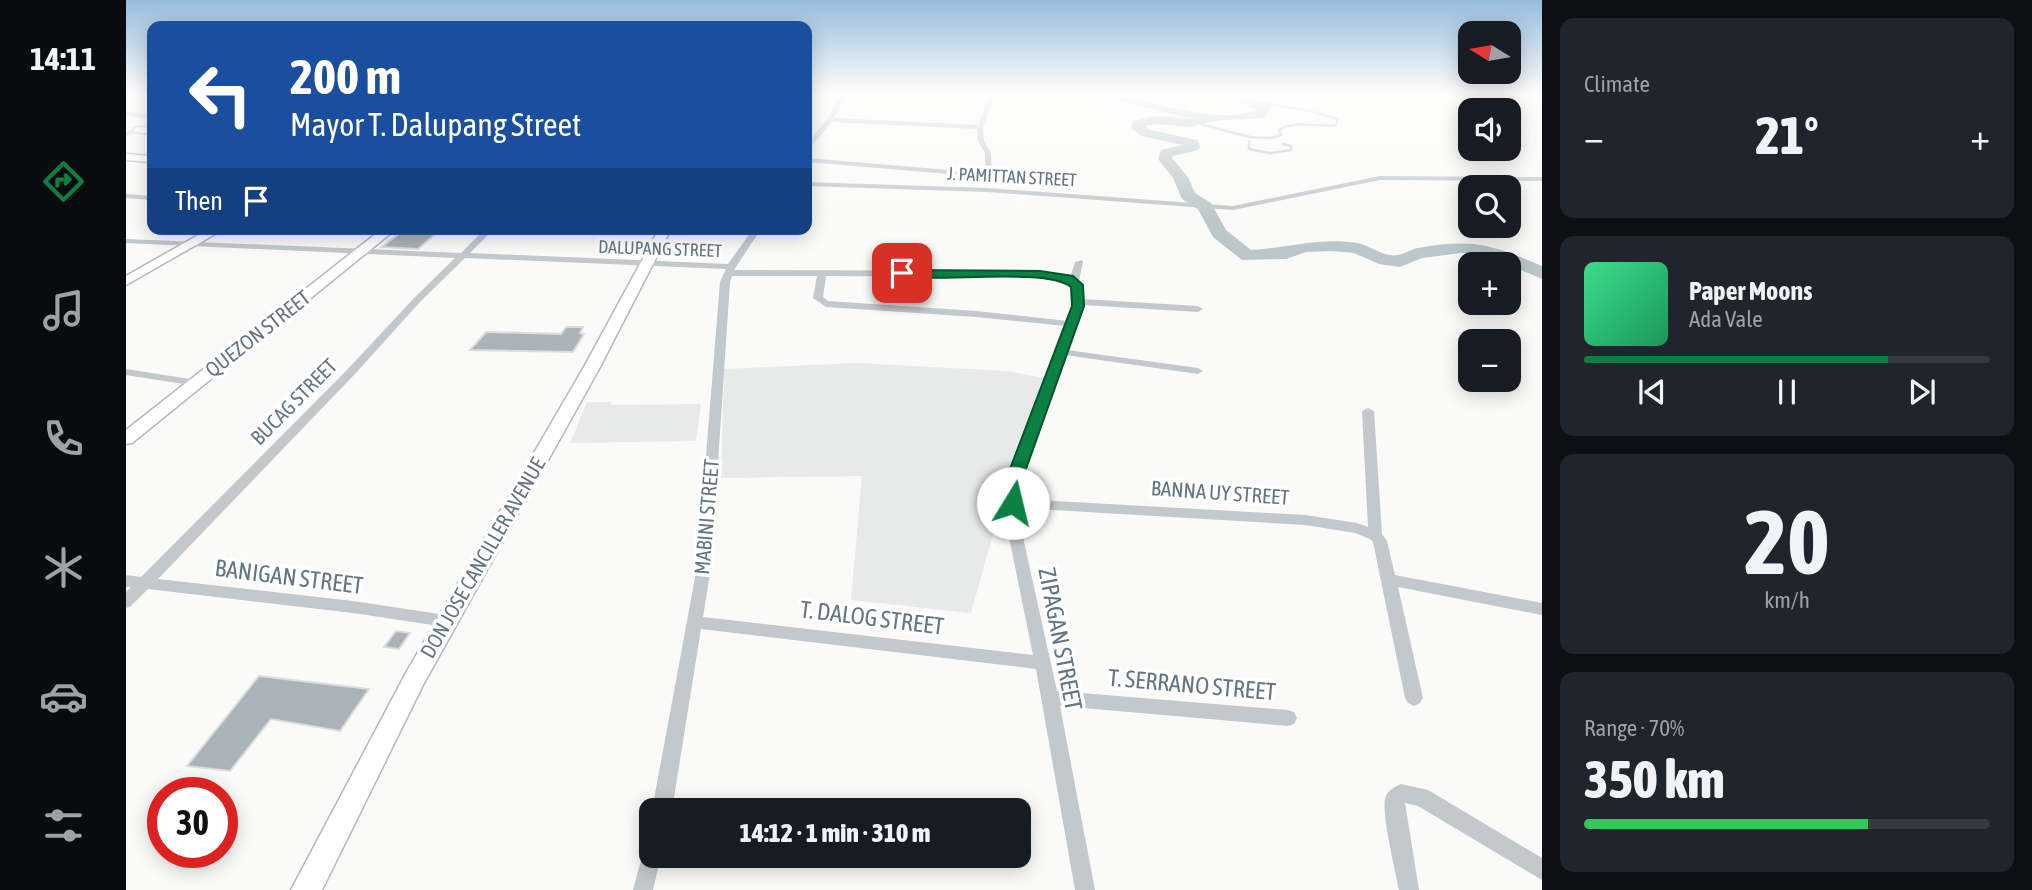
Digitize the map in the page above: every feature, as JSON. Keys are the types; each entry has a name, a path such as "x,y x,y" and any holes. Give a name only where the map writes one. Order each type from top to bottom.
{"main road":[{"path":"126,157 147,159"},
{"path":"126,281 206,235"},
{"name":"QUEZON STREET","path":"126,439 382,235"},
{"name":"DON JOSE CANCILLER AVENUE","path":"306,890 446,621 592,367 662,235"}],"street":[{"path":"981,136 988,153 987,190"},
{"path":"812,160 988,175"},
{"name":"J. PAMITTAN STREET","path":"812,184 987,190 1243,207 1380,178 1542,179"},
{"path":"126,196 147,198"},
{"name":"BUCAG STREET","path":"126,602 350,373 418,299 484,235"},
{"name":"MABINI STREET","path":"664,798 695,622 710,493 720,322 730,270 753,235"},
{"name":"DALUPANG STREET","path":"126,241 466,255 822,274 1040,274 1074,281"},
{"path":"1079,262 1074,281 1079,292 1079,302 1198,309"},
{"path":"822,274 818,298 822,303 1071,324"},
{"name":"ZIPAGAN STREET","path":"1079,302 1018,469 1013,503 1017,542 1044,663 1085,890"},
{"path":"1062,352 1198,370"},
{"path":"126,372 196,383"},
{"path":"1368,411 1375,535 1380,541 1414,698"},
{"name":"BANNA UY STREET","path":"1013,503 1306,520 1344,525 1375,535"},
{"path":"1389,580 1542,609"},
{"name":"BANIGAN STREET","path":"126,581 353,607 446,621"},
{"name":"T. DALOG STREET","path":"695,622 1044,663"},
{"name":"T. SERRANO STREET","path":"1049,698 1288,718"},
{"path":"1409,890 1396,816 1395,799 1401,793 1421,797 1542,870"},
{"path":"643,890 648,868"}],"shaded area":[{"path":"857,363 1007,371 1045,378 1011,470 971,613 851,600 862,476 721,478 724,369"},
{"path":"587,402 611,402 611,405 701,404 696,441 570,443"}],"building":[{"path":"397,235 434,235 418,249 382,247"},
{"path":"566,327 583,327 580,333 584,334 573,352 470,350 486,332 561,334"},
{"path":"396,631 410,633 399,649 384,647"},
{"path":"259,676 369,689 340,731 271,719 230,771 187,766"}],"waterway":[{"path":"1158,136 1192,143 1193,147 1166,153 1165,159 1180,177 1188,196 1205,206 1219,233 1249,256 1286,254 1303,247 1331,246 1357,248 1386,260 1400,261 1418,253 1461,248 1489,250 1542,273"},
{"path":"1244,136 1271,138 1279,136"},
{"path":"1249,141 1249,149 1270,153 1291,150 1291,146 1283,144"}],"route":[{"path":"902,273 1055,275 1068,278 1077,285 1078,306 1018,469 1012,495 1013,503"}]}
